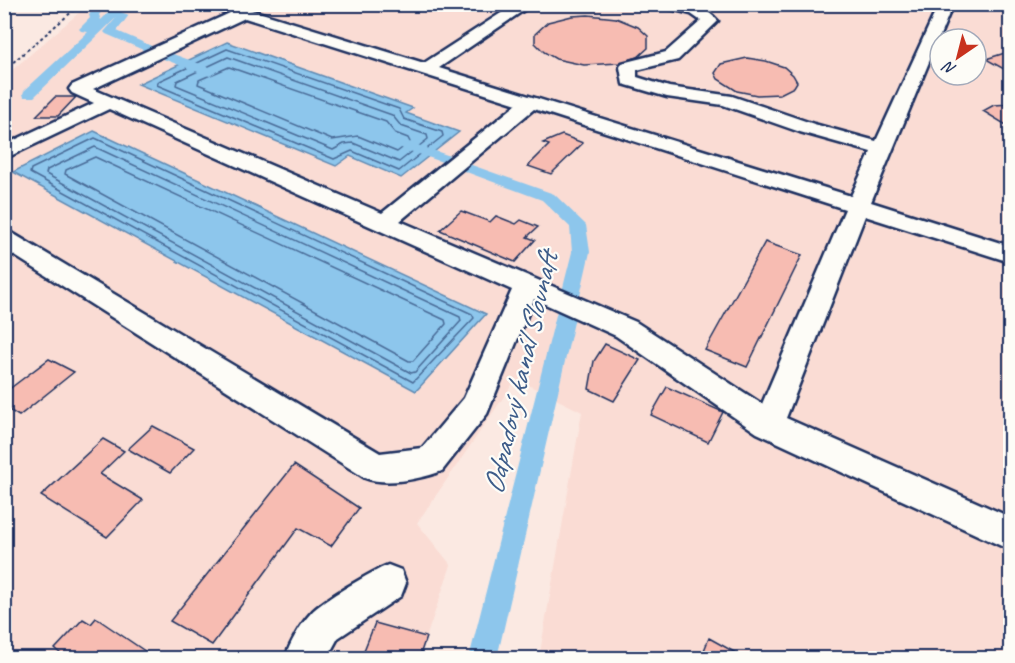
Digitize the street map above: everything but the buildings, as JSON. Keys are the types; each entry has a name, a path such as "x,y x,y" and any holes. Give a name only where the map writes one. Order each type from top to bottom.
{"lane":[{"path":"215,4 1011,254"},
{"path":"426,69 526,4"},
{"path":"668,4 696,11 710,21 672,56 628,67 629,80 667,92 726,100 807,128 883,149"},
{"path":"768,424 858,206 946,4"},
{"path":"243,13 78,88 626,329 768,424 1011,534"},
{"path":"4,153 110,102"},
{"path":"384,223 531,102"},
{"path":"4,238 376,468 431,460 476,405 527,285"},
{"path":"305,658 325,625 388,583"}],"path":[{"path":"4,70 81,4"}],"shaded area":[{"path":"88,5 1010,5 1010,658 539,658 582,412 516,379 417,523 451,565 419,658 5,658 4,77"}],"water":[{"path":"227,42 413,108 406,113 459,132 401,178 350,156 336,166 138,84"},
{"path":"94,131 486,314 416,391 13,172"}],"waterway":[{"path":"85,29 96,19 94,15 102,4"},
{"path":"29,94 124,4"},
{"name":"Odpadový kanál Slovnaft","path":"124,15 110,32 152,50"},
{"name":"Odpadový kanál Slovnaft","path":"162,54 210,72"},
{"name":"Odpadový kanál Slovnaft","path":"406,145 451,161"},
{"name":"Odpadový kanál Slovnaft","path":"466,167 548,197 578,225 581,252 483,658"}]}
